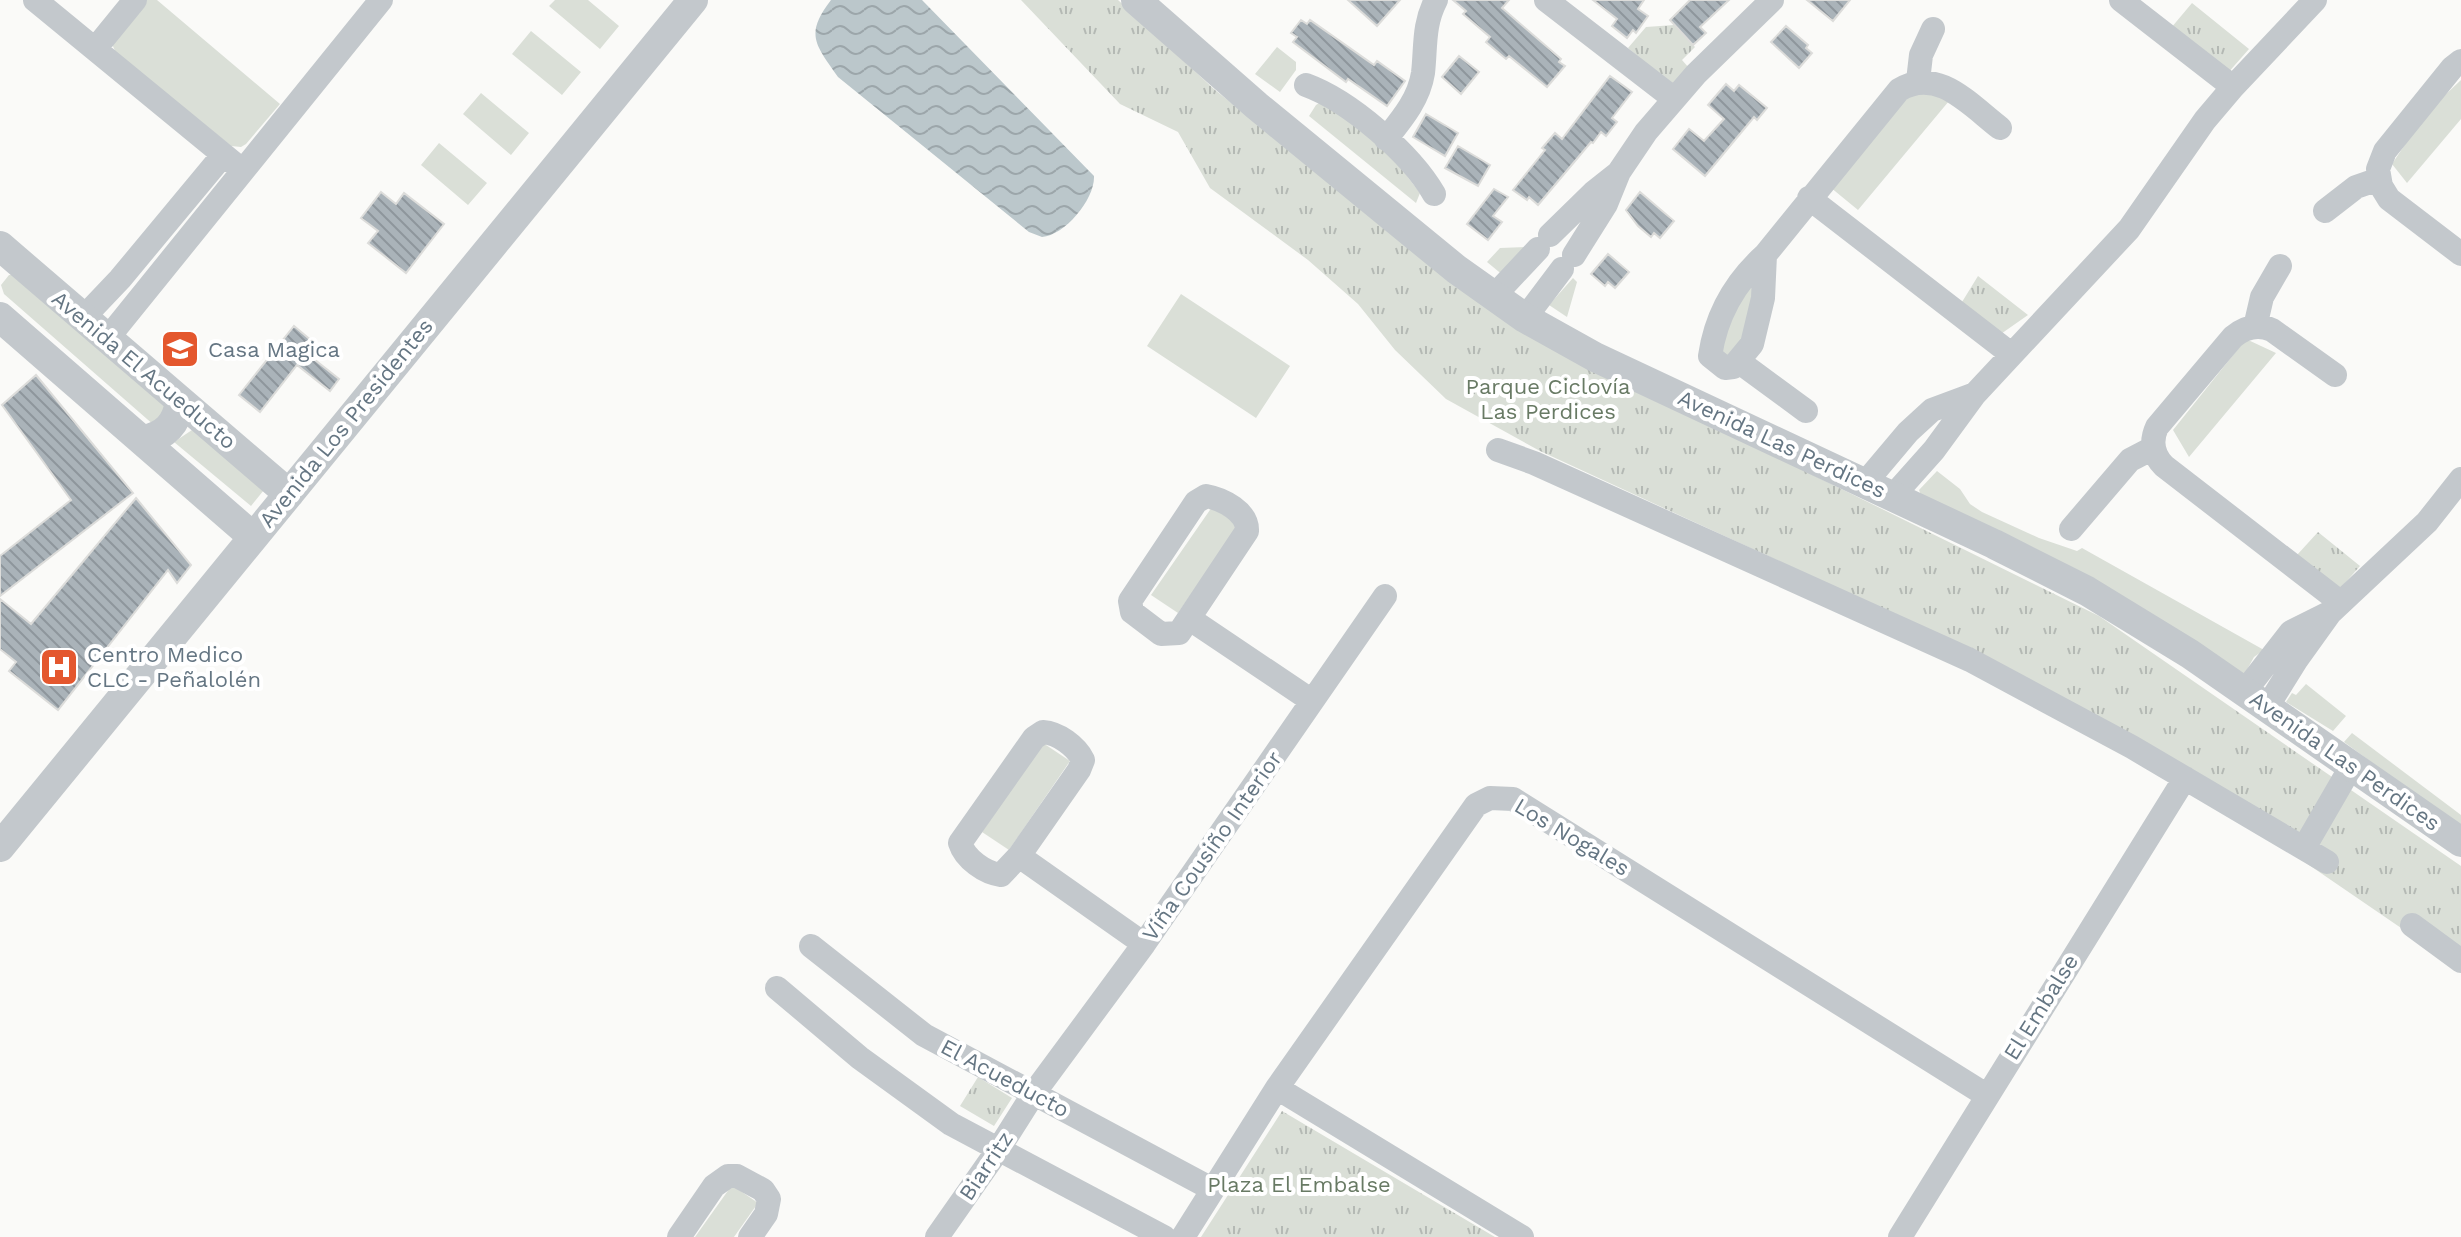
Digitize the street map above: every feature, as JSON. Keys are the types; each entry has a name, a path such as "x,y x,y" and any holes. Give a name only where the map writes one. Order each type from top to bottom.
{"street":[{"path":"35,0 232,162"},
{"path":"95,49 135,0"},
{"path":"82,319 381,0"},
{"name":"Avenida Los Presidentes","path":"0,847 693,0"},
{"name":"Avenida Las Perdices","path":"1136,0 1257,106 1493,297 1525,318 1595,357 1893,496 2087,591 2265,694 2352,765 2461,842"},
{"path":"1386,139 1405,116 1418,89 1423,74 1424,33 1436,0"},
{"path":"1546,0 1673,98"},
{"path":"1525,318 1600,217 1619,172 1673,98 1772,0"},
{"path":"2121,0 2233,87"},
{"path":"1893,496 1934,450 1975,394 2129,229 2205,120 2315,0"},
{"path":"1918,81 1921,55 1933,29"},
{"path":"2461,61 2385,151 2380,160 2379,179 2389,199 2461,254"},
{"path":"1765,255 1763,298 1752,344 1733,367 1725,368 1710,356 1728,300 1743,275 1765,255 1891,97 1908,84 1918,81 1942,85 2000,128"},
{"path":"1306,85 1327,93 1386,139 1418,169 1434,194"},
{"path":"107,339 232,162"},
{"path":"1493,297 1593,193 1619,172"},
{"path":"2325,211 2345,194 2379,179"},
{"path":"1809,198 2011,354"},
{"name":"Avenida El Acueducto","path":"4,254 289,494"},
{"path":"2255,327 2262,297 2280,266"},
{"path":"0,317 253,537"},
{"path":"2335,375 2272,330 2246,328 2233,337 2157,427 2153,448 2164,466 2335,608"},
{"path":"1738,361 1806,411"},
{"path":"1865,483 1908,432 1932,410 1975,394"},
{"path":"143,440 164,433 172,425 178,415 180,401"},
{"path":"2071,529 2130,460 2153,448"},
{"path":"1498,450 1534,463 1970,660 2051,702 2327,862"},
{"path":"2265,694 2335,608 2427,522 2461,479"},
{"path":"1212,496 1243,515 1247,521 1247,531 1190,619 1179,633 1161,634 1132,612 1130,601 1196,502 1212,496"},
{"name":"Viña Cousiño Interior","path":"1034,1093 1144,944 1385,596"},
{"path":"2265,694 2291,632 2335,608"},
{"path":"1190,619 1312,701"},
{"path":"1043,732 1053,732 1078,751 1083,760 1019,856 1001,875 991,874 963,853 960,843 1034,738 1043,732"},
{"path":"2304,848 2352,765"},
{"name":"El Embalse","path":"1900,1237 2185,778"},
{"name":"Los Nogales","path":"1183,1237 1277,1088 1476,805 1490,798 1513,799 1986,1095"},
{"path":"1019,856 1144,944"},
{"path":"2412,925 2461,961"},
{"name":"El Acueducto","path":"811,946 924,1035 1212,1189"},
{"path":"777,988 860,1058 951,1124 1164,1237"},
{"path":"1277,1088 1522,1237"},
{"name":"Biarritz","path":"937,1237 1034,1093"},
{"path":"679,1237 714,1186 728,1176 737,1176 763,1190 769,1199 766,1214 750,1237"}],"green space":[{"path":"143,0 157,0 280,104 246,144 231,146 116,53 112,44"},
{"path":"555,0 588,0 619,26 600,49 549,6"},
{"name":"Parque Ciclovía Las Perdices","path":"1021,0 1118,0 1244,113 1584,362 2099,616 2461,866 2461,969 2135,746 1974,651 1540,451 1446,399 1395,350 1358,304 1308,260 1210,188 1178,132 1120,104"},
{"path":"2192,3 2249,49 2227,74 2171,28"},
{"path":"1674,25 1695,47 1682,60 1689,68 1672,85 1628,48 1646,27"},
{"path":"531,31 581,72 562,95 512,54"},
{"path":"1277,47 1296,62 1296,70 1280,92 1255,74"},
{"path":"2461,80 2461,119 2407,183 2392,164 2426,113"},
{"path":"1921,90 1949,101 1858,210 1830,187 1903,99"},
{"path":"481,93 529,133 511,155 463,114"},
{"path":"1325,99 1380,141 1420,193 1416,203 1309,116 1316,105"},
{"path":"439,143 487,183 468,205 421,165"},
{"path":"1528,247 1504,276 1487,262 1500,248"},
{"path":"9,275 22,275 172,403 155,426 4,294 1,285"},
{"path":"1978,276 2028,315 1998,336 1962,302"},
{"path":"1573,278 1577,282 1567,317 1549,305"},
{"path":"1747,283 1757,285 1736,358 1717,353"},
{"path":"1181,294 1290,366 1256,418 1147,346"},
{"path":"2246,339 2276,353 2189,457 2173,430"},
{"path":"192,430 268,485 251,506 174,442"},
{"path":"1937,471 1982,512 2039,538 2077,551 2082,548 2264,650 2254,657 2244,675 1922,498 1919,490"},
{"path":"1212,507 1239,525 1178,613 1151,595"},
{"path":"2318,532 2360,566 2339,590 2297,555"},
{"path":"2306,684 2346,716 2333,731 2286,702 2292,693 2296,695"},
{"path":"2352,733 2461,815 2461,828 2344,742"},
{"path":"1043,743 1070,761 1009,850 982,832"},
{"path":"978,1077 1012,1098 994,1126 960,1106"},
{"name":"Plaza El Embalse","path":"1282,1111 1495,1237 1201,1237"},
{"path":"732,1185 758,1203 734,1237 695,1237"}],"water":[{"path":"831,0 922,0 1094,176 1090,195 1069,223 1051,235 1042,237 1029,232 838,77 816,40 818,22"}],"building":[{"path":"1348,0 1400,0 1377,26"},
{"path":"1453,0 1509,0 1502,8 1561,59 1559,62 1565,66 1547,87 1486,42 1490,37 1463,14 1466,11"},
{"path":"1593,0 1644,0 1638,9 1648,16 1636,33 1633,30 1627,38 1612,26 1617,19"},
{"path":"1690,0 1729,0 1700,27 1706,33 1693,45 1670,20"},
{"path":"1807,0 1850,0 1833,21"},
{"path":"1301,20 1307,24 1310,20 1374,65 1377,61 1405,81 1387,106 1348,79 1346,82 1293,42 1297,37 1291,33"},
{"path":"1786,26 1808,45 1806,48 1812,53 1799,68 1771,42"},
{"path":"1459,56 1479,72 1461,94 1442,77"},
{"path":"1610,76 1632,92 1612,118 1617,122 1606,136 1601,132 1591,142 1538,205 1513,190 1545,150 1542,148 1555,133 1562,139"},
{"path":"1726,84 1734,91 1739,85 1767,108 1757,120 1754,117 1705,176 1673,149 1689,129 1704,141 1724,119 1708,105"},
{"path":"1426,114 1458,133 1445,156 1413,137"},
{"path":"1458,146 1490,165 1478,186 1445,168"},
{"path":"1494,189 1508,197 1493,216 1502,222 1488,240 1467,224"},
{"path":"381,192 396,204 404,193 444,224 406,273 368,243 378,231 361,218"},
{"path":"1640,192 1674,221 1660,238 1654,233 1651,237 1626,210"},
{"path":"1608,254 1629,272 1615,288 1608,282 1605,286 1591,274"},
{"path":"294,326 313,342 305,352 339,379 330,391 297,365 260,412 239,395"},
{"path":"36,375 133,493 0,596 0,556 71,500 2,405"},
{"path":"136,498 191,565 177,583 168,570 58,710 9,671 16,662 0,649 0,599 31,624"}],"place":[{"name":"Casa Magica","path":"180,349"},
{"name":"Centro Medico CLC - Peñalolén","path":"59,667"}]}
